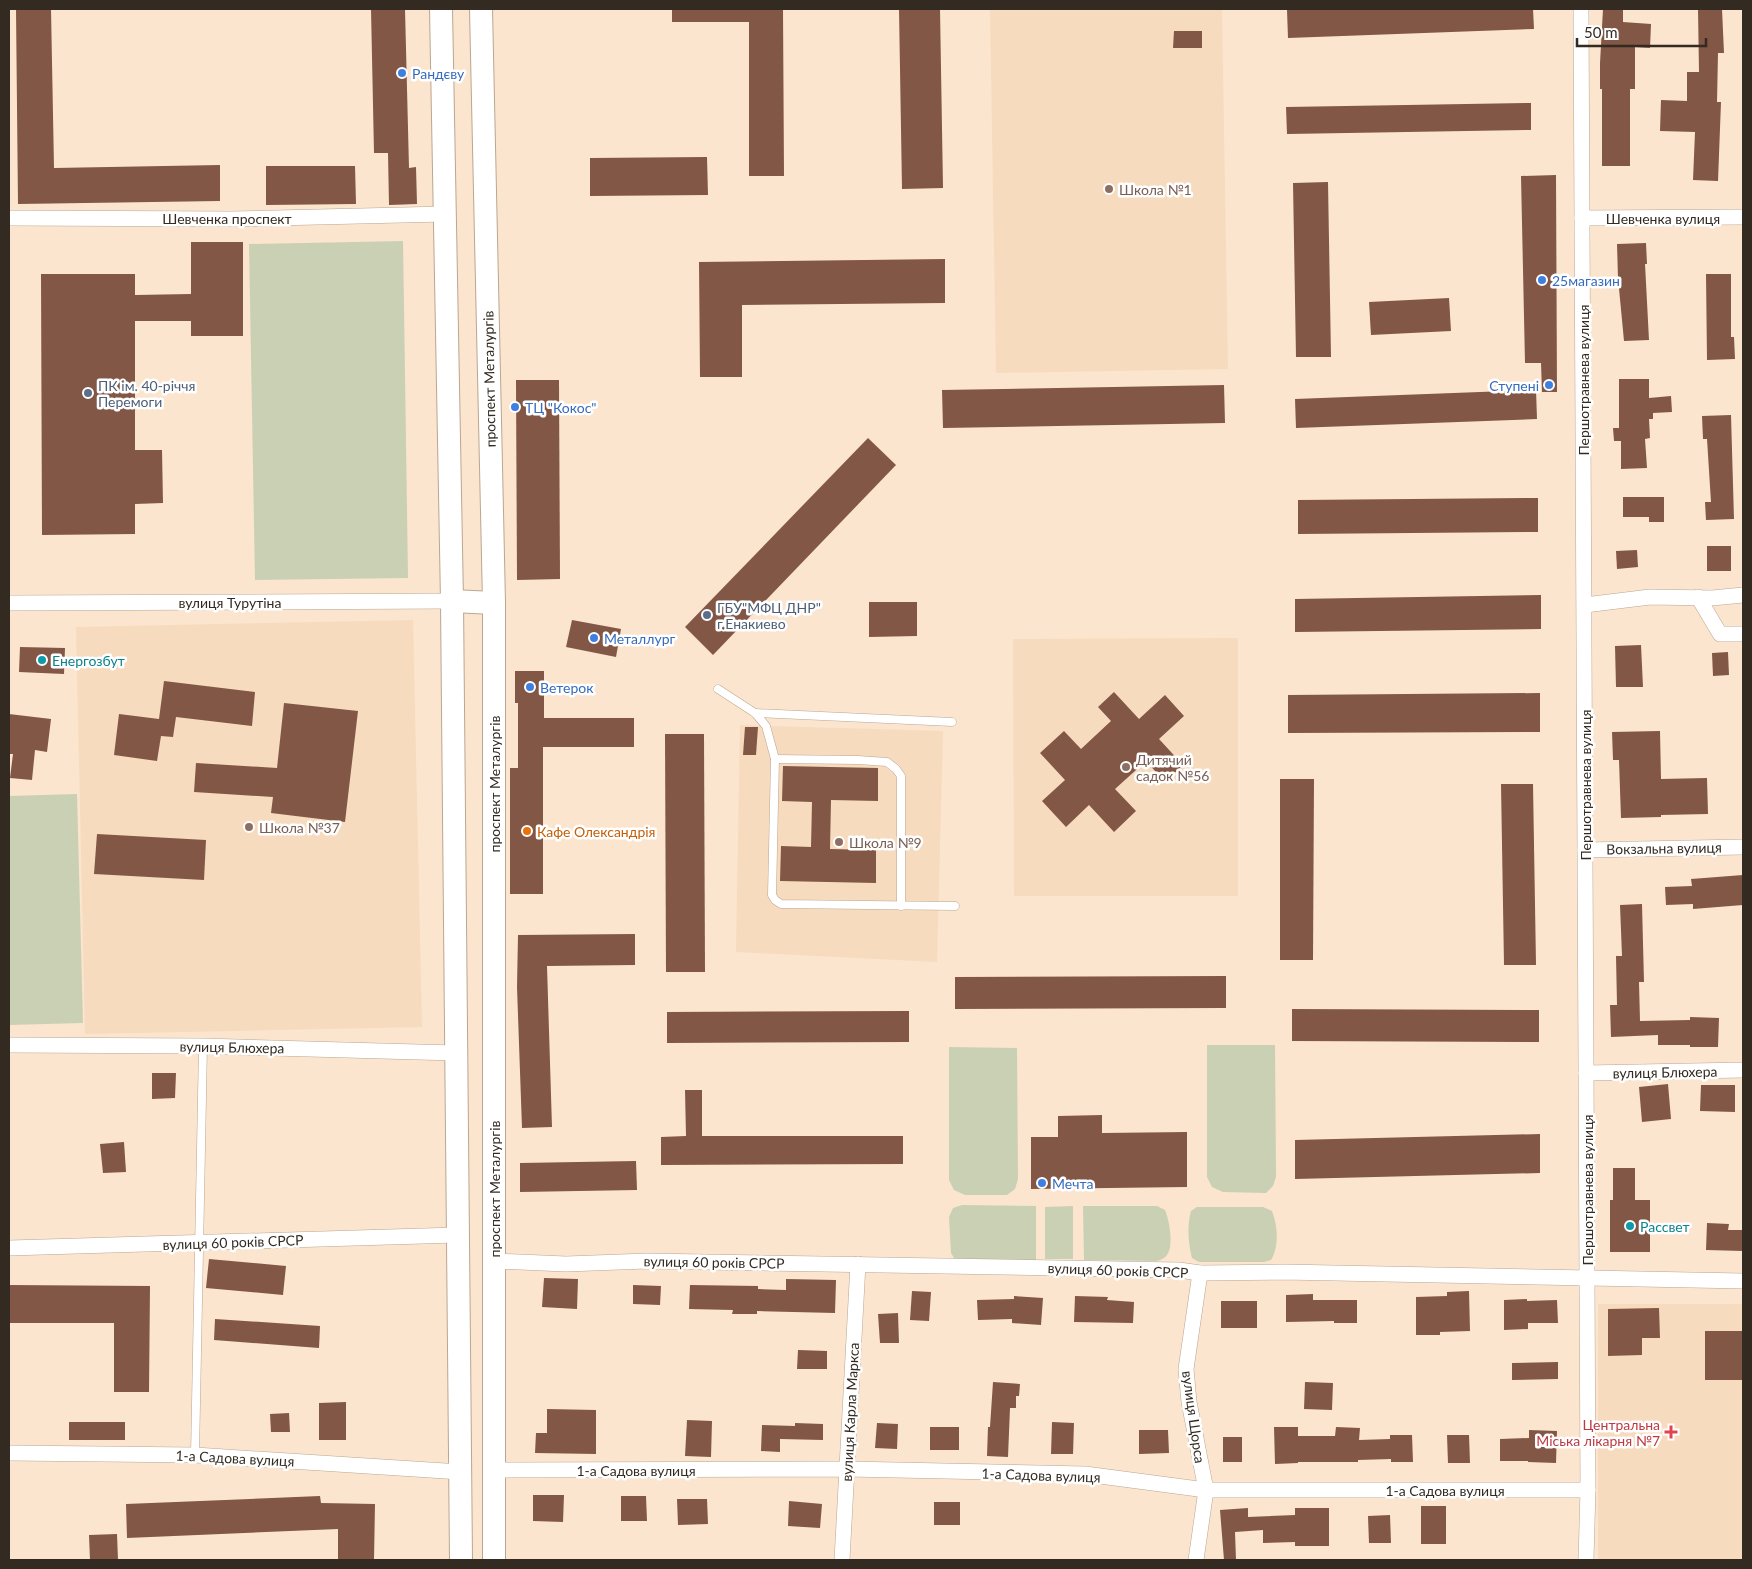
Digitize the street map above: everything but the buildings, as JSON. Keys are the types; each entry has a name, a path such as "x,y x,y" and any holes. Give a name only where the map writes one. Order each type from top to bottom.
{"street":[{"path":"441,9 452,601 461,1560"},
{"name":"проспект Металургів","path":"481,9 494,603 494,1560"},
{"name":"Першотравнева вулиця","path":"1581,9 1588,1490 1586,1560"},
{"name":"Шевченка проспект","path":"9,218 232,219 444,214"},
{"name":"Шевченка вулиця","path":"1582,218 1743,217"},
{"path":"1585,605 1650,597 1698,598 1743,595"},
{"path":"1698,598 1720,634 1743,634"},
{"path":"452,601 494,603"},
{"name":"вулиця Турутіна","path":"9,603 452,601"},
{"name":"Вокзальна вулиця","path":"1585,850 1743,847"},
{"name":"вулиця Блюхера","path":"9,1045 203,1046 455,1053"},
{"name":"вулиця Блюхера","path":"1586,1074 1743,1070"},
{"path":"456,1081 494,1078"},
{"name":"вулиця 60 років СРСР","path":"9,1248 458,1235"},
{"path":"458,1260 494,1261"},
{"name":"вулиця 60 років СРСР","path":"494,1261 566,1264 647,1261 858,1264 1169,1270 1200,1273 1283,1272 1743,1280"},
{"name":"вулиця Карла Маркса","path":"842,1560 858,1264"},
{"name":"вулиця Щорса","path":"1196,1560 1206,1490 1189,1402 1186,1369 1200,1273"},
{"name":"1-а Садова вулиця","path":"9,1453 195,1455 461,1472"},
{"name":"1-а Садова вулиця","path":"494,1470 847,1469 1085,1474 1206,1490 1588,1490"},
{"path":"461,1472 494,1470"}],"lane":[{"path":"718,689 755,713 766,726 775,759 772,894 775,900 781,904 955,906"},
{"path":"755,713 952,722"},
{"path":"775,759 887,762 896,769 901,776 901,906"},
{"path":"195,1455 203,1046"}],"shaded area":[{"name":"Школа №1","path":"990,9 1222,9 1228,369 996,373"},
{"name":"Школа №37","path":"413,620 422,1027 85,1034 76,627"},
{"name":"Дитячий садок №56","path":"1238,638 1238,896 1014,896 1013,639"},
{"name":"Школа №9","path":"740,725 943,731 937,962 736,952"},
{"name":"Центральна Міська лікарня №7","path":"1598,1304 1743,1304 1743,1560 1598,1560"}],"green space":[{"path":"403,241 408,578 255,580 249,244"},
{"path":"77,794 83,1023 9,1025 9,796"},
{"path":"1207,1045 1275,1045 1276,1177 1273,1186 1266,1193 1223,1192 1212,1187 1207,1177"},
{"path":"949,1047 1017,1048 1018,1179 1015,1189 1007,1195 965,1195 954,1190 949,1180"},
{"path":"962,1205 1036,1206 1036,1260 961,1260 954,1258 951,1253 949,1217 953,1208"},
{"path":"1073,1206 1073,1259 1045,1259 1045,1207"},
{"path":"1083,1206 1157,1206 1165,1210 1171,1236 1168,1253 1164,1258 1157,1261 1084,1260"},
{"path":"1197,1207 1263,1207 1272,1211 1276,1223 1277,1236 1274,1255 1271,1260 1264,1262 1199,1262 1192,1258 1189,1222 1191,1211"}],"place":[{"name":"Рандєву","path":"402,73"},
{"name":"Школа №1","path":"1109,189"},
{"name":"25магазин","path":"1542,280"},
{"name":"Ступені","path":"1549,385"},
{"name":"ПК ім. 40-річчя Перемоги","path":"88,393"},
{"name":"ТЦ \"Кокос\"","path":"515,407"},
{"name":"ГБУ\"МФЦ ДНР\" г.Енакиево","path":"707,615"},
{"name":"Металлург","path":"594,638"},
{"name":"Енергозбут","path":"42,660"},
{"name":"Ветерок","path":"530,687"},
{"name":"Дитячий садок №56","path":"1126,767"},
{"name":"Школа №37","path":"249,827"},
{"name":"Кафе Олександрія","path":"527,831"},
{"name":"Школа №9","path":"839,842"},
{"name":"Мечта","path":"1042,1183"},
{"name":"Рассвет","path":"1630,1226"},
{"name":"Центральна Міська лікарня №7","path":"1671,1432"}]}
